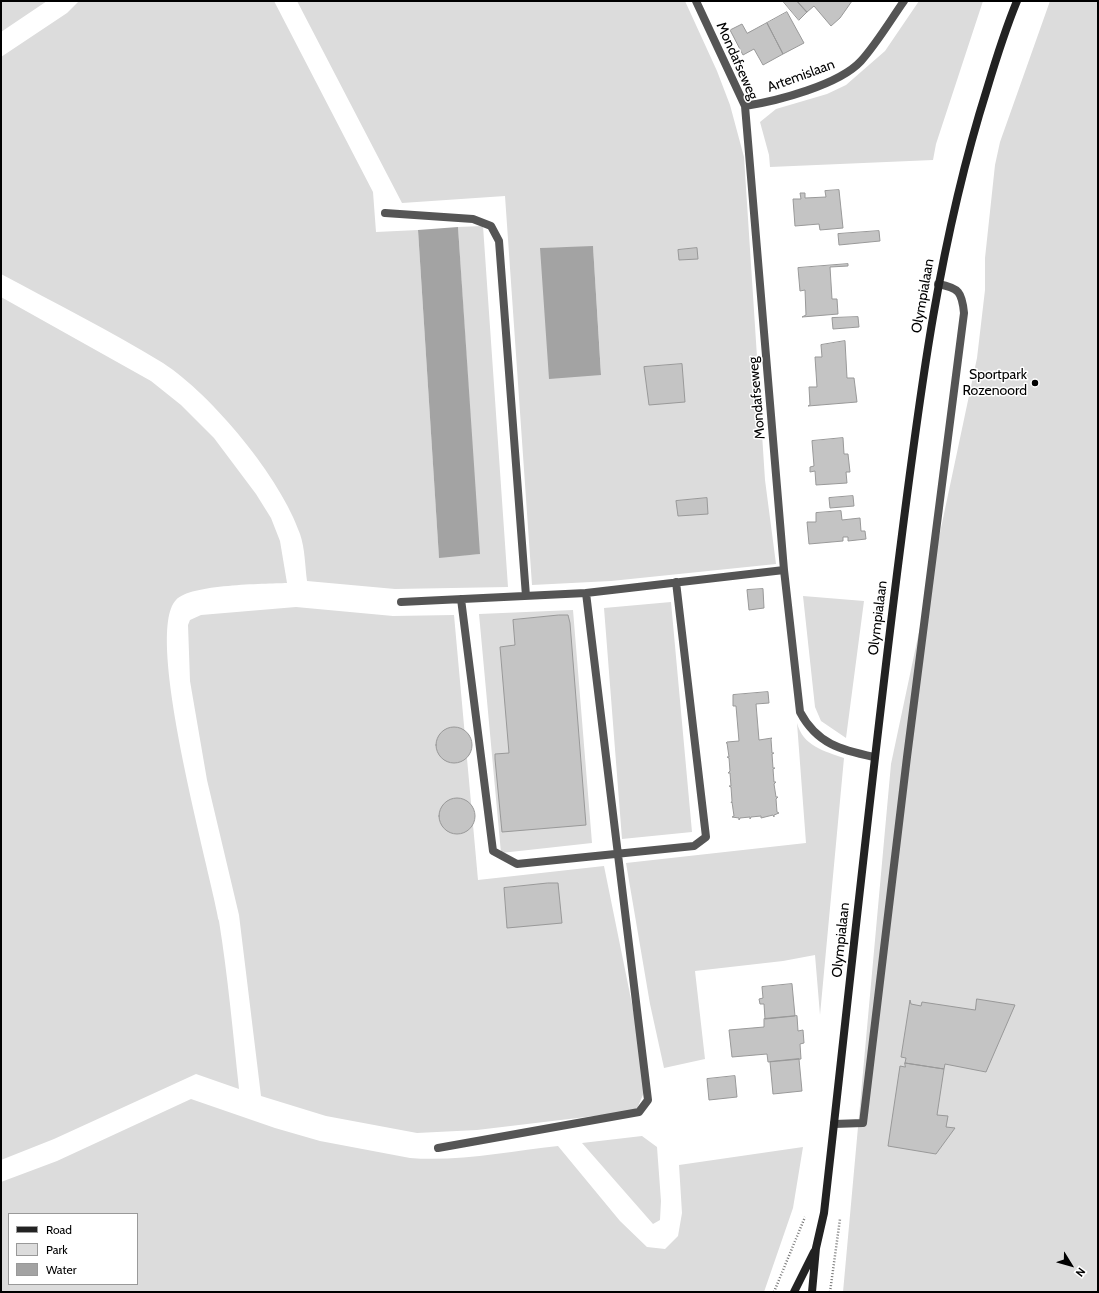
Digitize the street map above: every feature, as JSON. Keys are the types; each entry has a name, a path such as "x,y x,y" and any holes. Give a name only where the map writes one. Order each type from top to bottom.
{"main road":[{"name":"Olympialaan","path":"812,1292 816,1248 824,1213 874,757 924,367 938,284 970,142 1000,48 1017,1"},
{"name":"Olympialaan","path":"794,1292 816,1248"}],"street":[{"name":"Mondafseweg","path":"696,1 745,106 784,570 800,712 808,727 835,747 874,757"},
{"name":"Artemislaan","path":"745,106 769,102 841,77 860,61 904,1"},
{"path":"385,213 473,219 491,226 499,241 526,596"},
{"path":"834,1124 863,1123 907,757 964,313 962,296 953,287 938,284"},
{"path":"401,602 586,593 784,570"},
{"path":"461,599 493,851 517,864 694,846 706,837 676,582"},
{"path":"438,1148 639,1112 648,1100 616,854 586,593"}],"green space":[{"path":"1,1 47,1 1,32"},
{"path":"79,1 274,1 373,192 376,232 418,230 439,557 479,554 458,227 483,226 508,587 395,589 307,581 302,539 291,512 261,464 223,416 182,377 163,363 103,328 1,274 1,57 67,13"},
{"path":"297,1 685,1 717,71 730,105 744,157 765,480 776,564 611,581 532,585 505,196 402,203","holes":["593,247 601,375 540,248"]},
{"path":"919,1 983,1 936,144 933,160 770,167 769,155 760,122 776,109 827,94 846,85 885,51"},
{"name":"Sportpark Rozenoord","path":"1050,1 1098,1 1098,1292 843,1292 891,764 977,358 985,290 985,258 995,165 1000,142"},
{"path":"1,297 151,381 181,405 214,438 256,494 271,518 280,541 287,583 228,586 196,591 184,595 176,600 168,621 168,657 173,703 182,754 219,921 228,984 239,1089 196,1074 54,1139 1,1160"},
{"path":"803,596 864,601 846,738 821,721 815,707"},
{"path":"671,602 692,832 622,839 604,608"},
{"path":"296,607 393,616 454,615 478,880 604,866 648,1083 636,1111 477,1130 417,1133 326,1116 261,1096 239,915 207,780 190,681 188,625 190,620 201,615"},
{"path":"573,610 592,843 501,853 479,614"},
{"path":"797,723 800,731 809,742 822,750 844,758 820,1015 815,955 783,961 695,971 705,1059 664,1068 650,1004 626,863 806,843"},
{"path":"191,1099 275,1128 320,1141 410,1158 447,1159 558,1146 620,1221 647,1247 665,1249 678,1236 682,1213 679,1165 803,1147 793,1208 764,1292 1,1292 1,1182 57,1161"},
{"path":"642,1136 657,1147 661,1201 660,1220 653,1224 582,1143"}],"water":[{"path":"458,227 480,554 439,558 418,230"},
{"path":"593,246 601,375 549,379 540,248"}],"building":[{"path":"783,1 797,1 807,12 799,20"},
{"path":"797,1 852,1 840,18 831,26 814,6 807,12"},
{"path":"787,12 804,43 783,54 767,23"},
{"path":"767,23 783,54 763,65 754,49 743,55 730,30 742,24 747,33"},
{"path":"839,190 843,228 820,230 819,224 795,226 793,199 801,199 800,193 805,193 805,198 826,197 825,191"},
{"path":"879,231 880,241 839,245 838,234"},
{"path":"697,248 698,259 679,260 678,250"},
{"path":"848,264 848,266 830,267 832,299 837,299 838,314 802,317 806,315 805,290 800,291 798,268"},
{"path":"858,317 859,327 833,329 832,318"},
{"path":"845,341 847,378 854,378 857,402 808,406 810,405 809,387 817,387 815,357 822,357 821,345"},
{"path":"682,364 685,402 649,405 644,367"},
{"path":"843,438 844,454 848,454 850,472 846,472 847,483 816,485 815,471 810,472 810,467 814,466 812,441"},
{"path":"853,496 854,506 830,508 829,498"},
{"path":"707,498 708,514 678,516 676,501"},
{"path":"841,511 842,520 860,518 861,531 865,531 866,539 848,541 848,537 843,537 843,541 809,544 807,522 816,522 816,513"},
{"path":"763,589 764,608 749,610 747,590"},
{"path":"568,615 570,623 586,825 502,832 495,754 509,753 500,647 515,645 513,620"},
{"path":"768,692 769,703 756,704 759,740 772,738 772,753 774,753 772,754 773,768 775,768 773,769 774,782 776,782 774,784 776,797 778,797 776,799 777,812 779,813 774,815 774,817 773,815 761,818 761,816 751,817 750,819 750,817 740,818 739,820 739,818 732,817 734,816 732,802 731,803 731,787 729,786 731,786 730,773 728,773 730,771 726,743 739,741 736,706 733,706 733,695"},
{"path":"454,727 467,732 472,745 467,758 454,763 441,758 436,745 441,732"},
{"path":"457,798 470,803 475,816 470,829 457,834 444,829 439,816 444,803"},
{"path":"558,883 562,923 507,928 504,888"},
{"path":"792,984 795,1016 765,1019 764,1004 760,1004 759,999 763,998 762,987"},
{"path":"977,999 1015,1005 986,1072 945,1064 944,1069 905,1063 906,1058 901,1057 910,1000 911,1004 921,1006 922,1002 975,1010"},
{"path":"797,1016 798,1031 803,1030 804,1043 800,1044 801,1059 768,1062 767,1054 732,1057 729,1030 764,1027 764,1019"},
{"path":"799,1059 802,1091 773,1094 770,1062"},
{"path":"905,1063 944,1069 937,1115 948,1116 946,1127 955,1128 936,1154 888,1146 900,1066 905,1067"},
{"path":"735,1076 737,1097 709,1100 707,1079"}],"place":[{"name":"Sportpark Rozenoord","path":"1035,383"}]}
